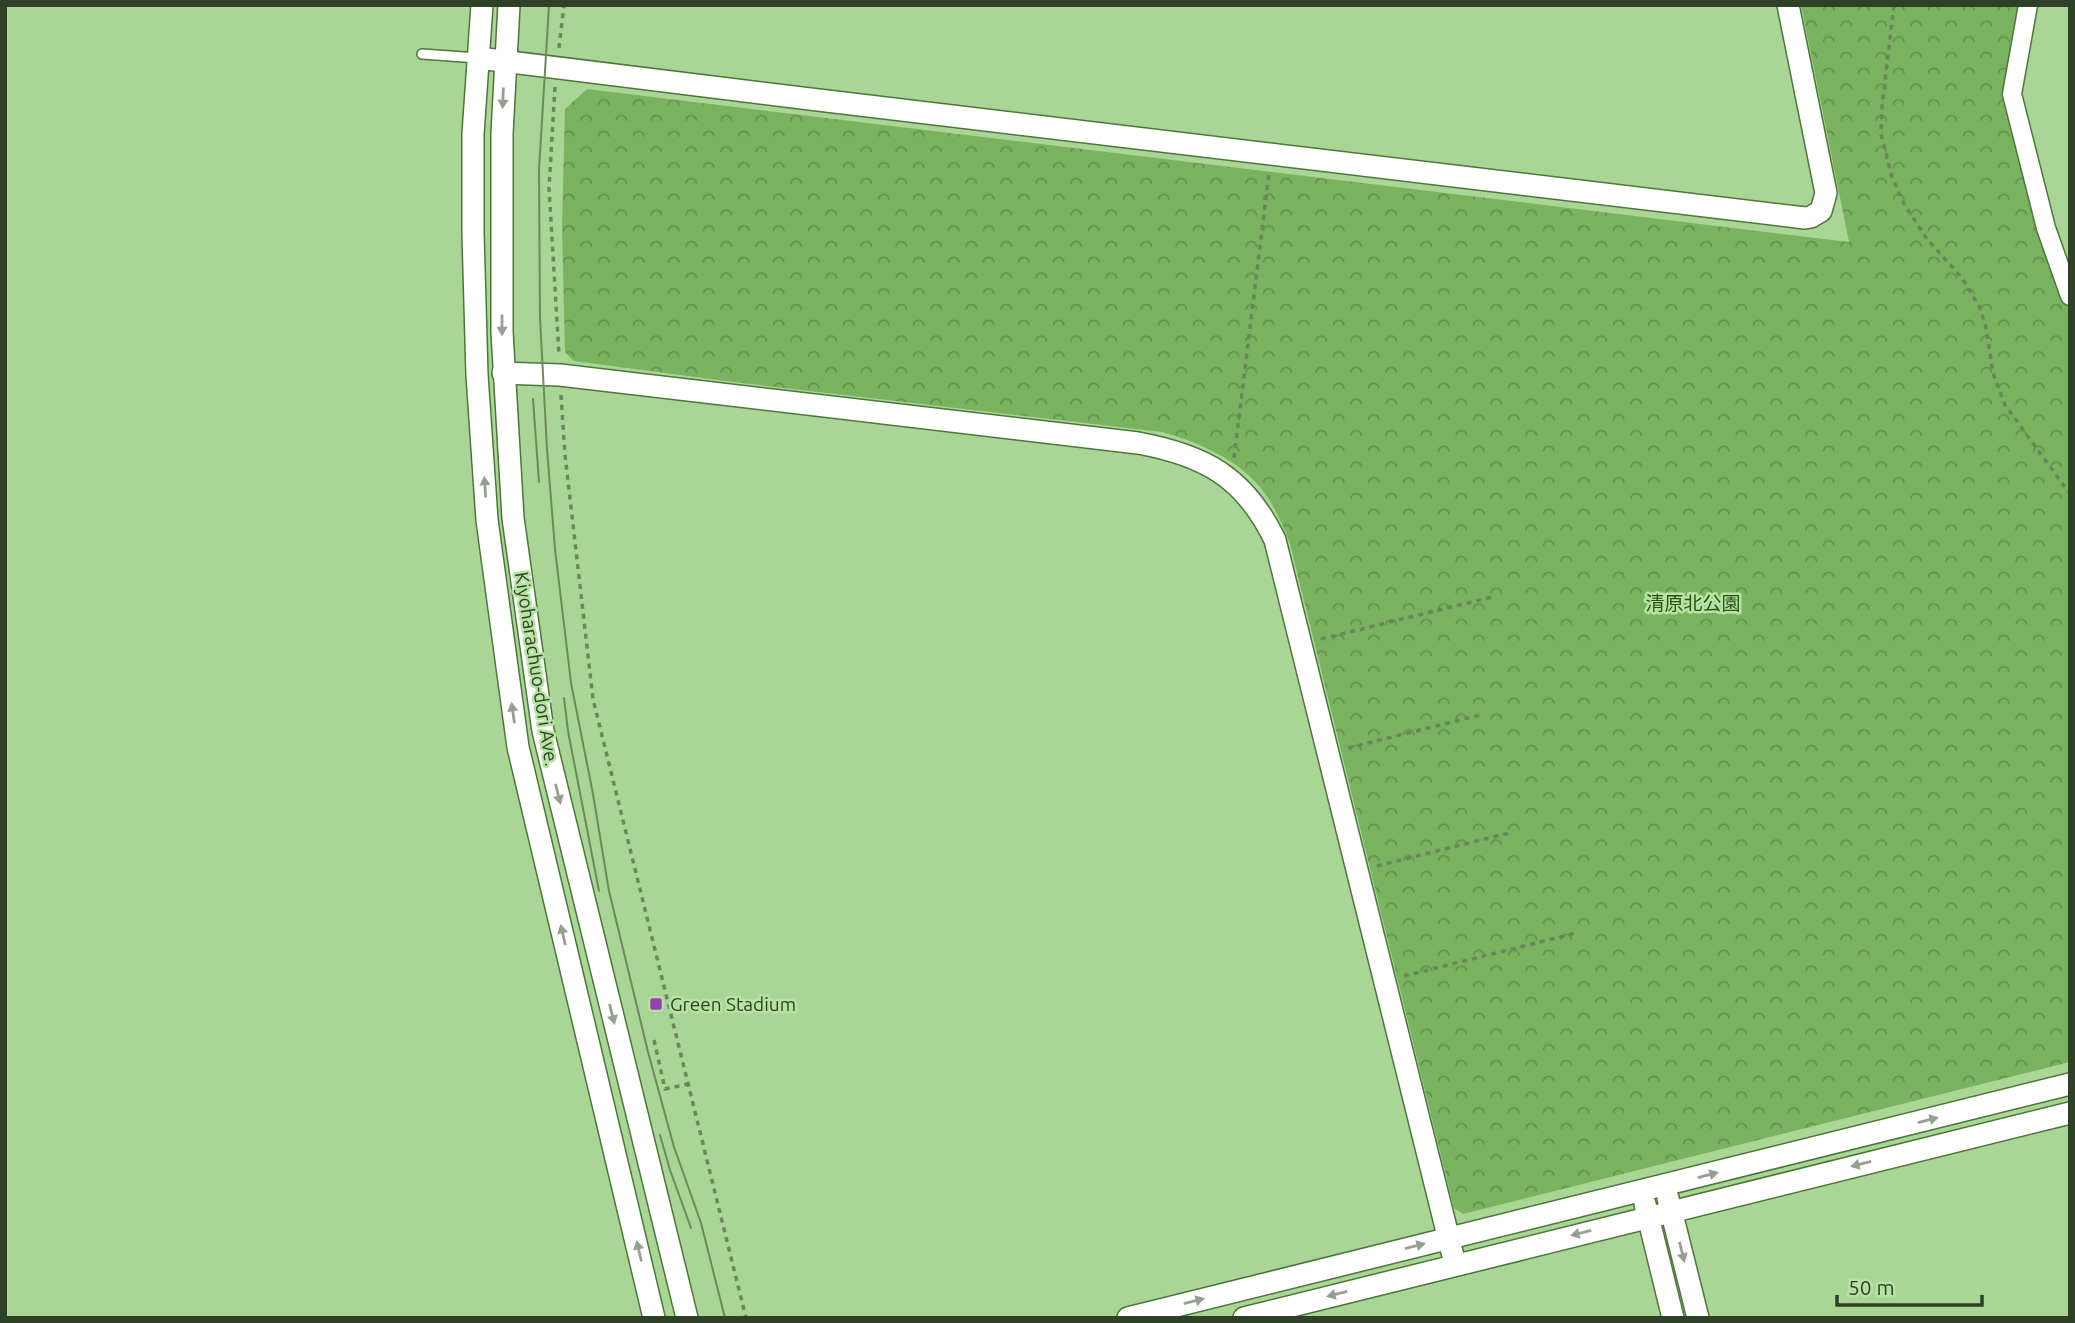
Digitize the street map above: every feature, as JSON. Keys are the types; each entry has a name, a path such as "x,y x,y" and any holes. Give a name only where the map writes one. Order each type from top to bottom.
{"street":[{"name":"Kiyoharachuo-dori Ave.","path":"482,5 473,134 474,298 487,520 518,747 654,1318"},
{"name":"Kiyoharachuo-dori Ave.","path":"509,5 502,170 503,373 513,518 543,732 687,1318"},
{"path":"478,58 1805,218 1821,211 1825,193 1788,5"},
{"path":"2028,5 2012,94 2046,228 2070,296"},
{"path":"503,373 560,375 1138,443 1191,456 1218,470 1237,485 1266,520 1275,540 1455,1265"},
{"path":"1128,1318 2070,1084"},
{"path":"1244,1318 2070,1113"},
{"path":"1665,1185 1698,1318"},
{"path":"1641,1191 1673,1318"}],"lane":[{"path":"422,54 478,58"}],"path":[{"path":"559,358 549,188 553,111 564,5"},
{"path":"1894,5 1881,134 1892,177 1904,204 1927,239 1962,278 1980,308 1993,373 2005,405 2070,495"},
{"path":"1233,467 1270,168"},
{"path":"561,391 565,455 593,699 746,1318"},
{"path":"1312,641 1492,597"},
{"path":"1339,750 1485,714"},
{"path":"1368,869 1513,832"},
{"path":"1395,978 1576,933"},
{"path":"654,1040 665,1089 688,1084"}],"green space":[{"name":"清原北公園","path":"1801,5 2025,5 2009,82 2043,232 2070,309 2070,1062 1463,1214 1454,1208 1290,544 1275,510 1254,480 1217,454 1162,432 574,361 565,352 562,227 565,109 587,89 1849,242"}],"tram line":[{"path":"549,5 539,170 540,318 555,549 571,683 609,891 648,1052 674,1147 701,1223 725,1318"},
{"path":"533,399 539,482"},
{"path":"564,698 599,891"},
{"path":"660,1135 691,1228"}],"place":[{"name":"Green Stadium","path":"656,1004"}]}
